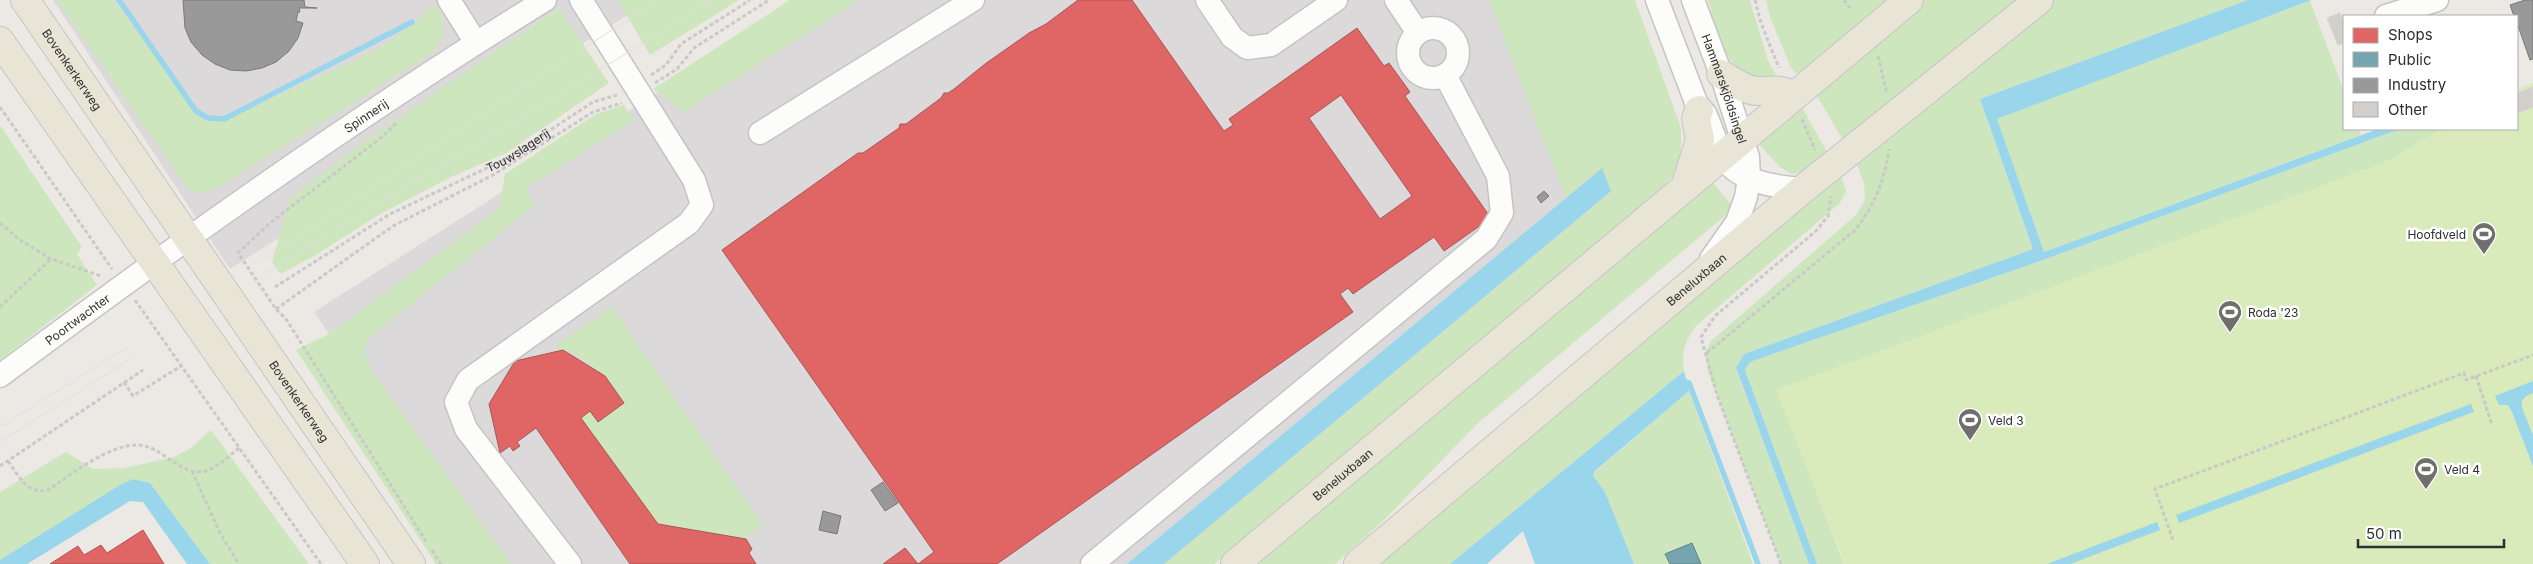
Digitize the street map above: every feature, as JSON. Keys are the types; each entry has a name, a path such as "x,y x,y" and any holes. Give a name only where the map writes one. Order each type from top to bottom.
{"main road":[{"name":"Bovenkerkerweg","path":"25,0 411,564"},
{"name":"Beneluxbaan","path":"1235,564 1909,0"},
{"name":"Beneluxbaan","path":"1358,564 1500,443 1695,282 1803,189 2039,0"},
{"path":"0,41 365,564"},
{"path":"1721,74 1746,88 1756,91 1777,89 1793,96"},
{"path":"1686,186 1688,173 1700,140 1696,119 1699,110"}],"street":[{"path":"449,0 476,43"},
{"name":"Spinnerij","path":"189,237 476,43 545,0"},
{"path":"570,564 466,429 456,402 468,380 688,224 702,205 694,180 581,0"},
{"path":"760,133 973,0"},
{"path":"1207,0 1232,37 1247,48 1271,45 1336,0"},
{"path":"1396,0 1418,33"},
{"name":"Hammarskjöldsingel","path":"1657,0 1699,110 1706,113 1732,147 1749,178 1777,187 1803,189"},
{"name":"Hammarskjöldsingel","path":"1693,0 1721,74 1732,147"},
{"path":"2389,15 2436,0"},
{"path":"1436,29 1444,31 1455,42 1458,57 1453,68 1445,75 1437,78 1424,77 1415,71 1410,64 1409,47 1418,33 1436,29"},
{"path":"1092,564 1486,239 1502,213 1498,176 1445,75"},
{"path":"1695,282 1737,222 1746,198 1749,178"},
{"path":"154,261 189,237"},
{"name":"Poortwachter","path":"0,376 154,261"}],"path":[{"name":"Touwslagerij","path":"275,287 390,214 506,159 593,102 612,98 637,89 666,65 686,40 750,0"},
{"path":"276,309 394,226 493,175 593,112 618,105 637,89 677,69 694,48 769,0"},
{"path":"1844,0 1852,10"},
{"path":"1878,55 1888,99"},
{"path":"0,107 321,564"},
{"path":"402,116 382,137 270,223 238,253 276,309 286,319 441,564"},
{"path":"1781,564 1717,395 1707,353 1855,230 1870,212 1886,168 1890,141"},
{"path":"0,223 20,240 51,259 123,284"},
{"path":"0,307 51,259"},
{"path":"2173,540 2155,489 2464,373 2466,380 2533,355"},
{"path":"124,382 133,396 181,366"},
{"path":"0,466 143,370"},
{"path":"2476,376 2492,425"},
{"path":"8,461 27,487 40,492 48,490 92,461 123,447 138,445 153,448 182,468 200,472 210,469 239,448"},
{"path":"192,471 220,533 239,564"}],"shaded area":[{"path":"53,0 651,0 230,269"},
{"path":"803,0 1553,0 1628,195 1195,564 490,564 314,312"}],"green space":[{"path":"57,0 114,0 186,99 202,117 215,122 245,111 377,49 410,27 435,4 442,16 444,28 442,39 435,51 217,188 202,193 188,189"},
{"path":"618,0 739,0 650,55"},
{"path":"790,0 859,0 684,112 653,89"},
{"path":"1489,0 1635,0 1681,128 1681,152 1673,176 1649,202 1214,564 1164,564 1611,192 1602,168 1566,198"},
{"path":"1708,0 1750,0 1767,58 1777,77 1760,79 1747,75 1736,67 1721,43"},
{"path":"1766,0 2248,0 1980,99 2033,249 1744,354 1736,369 1809,564 1781,564 1708,371 1705,353 1711,341 1856,215 1865,200 1864,183 1857,165 1815,92 1791,68 1770,17"},
{"path":"2310,1 2343,88 2343,130 2359,130 2361,135 2044,252 1996,119"},
{"path":"559,8 609,83 506,153 449,178 382,213 314,256 281,274 272,262 290,198 367,140"},
{"name":"Roda '23","path":"2533,83 2533,564 1845,564 1776,390 2385,162 2439,130 2518,130 2518,89"},
{"path":"1799,102 1827,152 1802,172 1791,174 1780,167 1758,143"},
{"path":"624,105 634,121 526,188 534,206 371,336 364,351 374,374 511,564 436,564 296,350 329,334 491,215 500,204 505,174 596,114"},
{"path":"0,125 82,247 77,254 97,285 0,360"},
{"path":"2397,130 2491,130 1782,403 1844,564 1817,564 1745,370 1750,362 2043,260"},
{"path":"1841,175 1846,191 1840,203 1696,326 1685,347 1683,358 1684,371 1450,564 1379,564"},
{"path":"1710,179 1734,208 1478,423 1382,522 1335,564 1255,564"},
{"path":"612,307 762,524 746,539 656,523 581,417 590,411 597,422 622,404 602,375 586,361 566,352 554,350 557,345"},
{"path":"1689,391 1753,564 1634,564 1605,492 1593,477 1595,472"},
{"path":"211,430 309,564 210,564 150,483 133,479 0,560 0,492 66,452 93,469 125,468 174,457 191,448"}],"water":[{"path":"2248,0 2312,0 1997,119 2044,252 2375,130 2397,130 2043,260 1750,362 1745,370 1817,564 1809,564 1736,368 1744,354 2033,249 1980,99"},
{"path":"1602,168 1611,191 1164,564 1127,564"},
{"path":"1684,371 1689,391 1595,471 1593,476 1605,492 1634,564 1535,564 1523,531 1487,564 1450,564"},
{"path":"2533,381 2533,393 2526,396 2522,401 2522,408 2533,435 2533,466 2512,412 2508,405 2499,405 2495,396"},
{"path":"2471,404 2474,412 2179,523 2176,515"},
{"path":"133,479 150,483 210,564 187,564 143,502 130,501 27,564 0,564 0,560 120,485"},
{"path":"2157,522 2160,530 2070,564 2047,564"}],"building: Shops":[{"path":"1078,0 1132,0 1224,131 1233,125 1229,119 1357,28 1384,66 1389,63 1410,92 1405,96 1491,218 1444,251 1434,237 1353,294 1348,288 1340,294 1353,312 997,564 918,564 934,552 722,250 858,153 863,153 899,128 900,124 906,124 941,98 944,93 954,89 985,64 1029,33 1046,24","holes":["1341,95 1412,196 1380,219 1309,118"]},
{"path":"563,350 605,376 624,403 598,422 590,411 581,418 658,524 746,539 752,549 749,553 756,564 630,564 536,428 517,442 520,446 513,451 510,446 500,453 489,404 515,361"},
{"path":"143,530 164,564 50,564 78,546 84,555 101,545 107,553"},
{"path":"905,548 918,564 883,564"}],"building: Public":[{"path":"1692,543 1701,564 1670,564 1665,554"}],"building: Industry":[{"path":"183,0 304,0 305,7 317,8 299,8 300,12 298,12 296,21 303,23 298,38 289,51 276,62 262,68 246,71 230,70 215,64 202,55 191,42 185,28"},
{"path":"2525,0 2533,0 2533,59 2530,60 2518,26 2518,15 2514,15 2510,5"},
{"path":"1544,191 1549,196 1541,203 1537,197"},
{"path":"883,482 898,503 885,511 871,490"},
{"path":"823,511 841,516 837,534 819,530"}],"building: Other":[{"path":"2340,13 2343,23 2343,43 2338,45 2327,18"},
{"path":"2533,87 2533,107 2518,113 2518,93"}],"waterway":[{"path":"119,0 196,111 208,118 224,119 412,22"},
{"path":"1683,381 1689,383 1758,564"}],"tram line":[{"path":"259,262 659,0"},
{"path":"266,273 711,0"},
{"path":"0,427 126,348"},
{"path":"0,442 132,358"}],"place":[{"name":"Hoofdveld","path":"2484,255"},
{"name":"Roda '23","path":"2230,333"},
{"name":"Veld 3","path":"1970,441"},
{"name":"Veld 4","path":"2426,490"}]}
